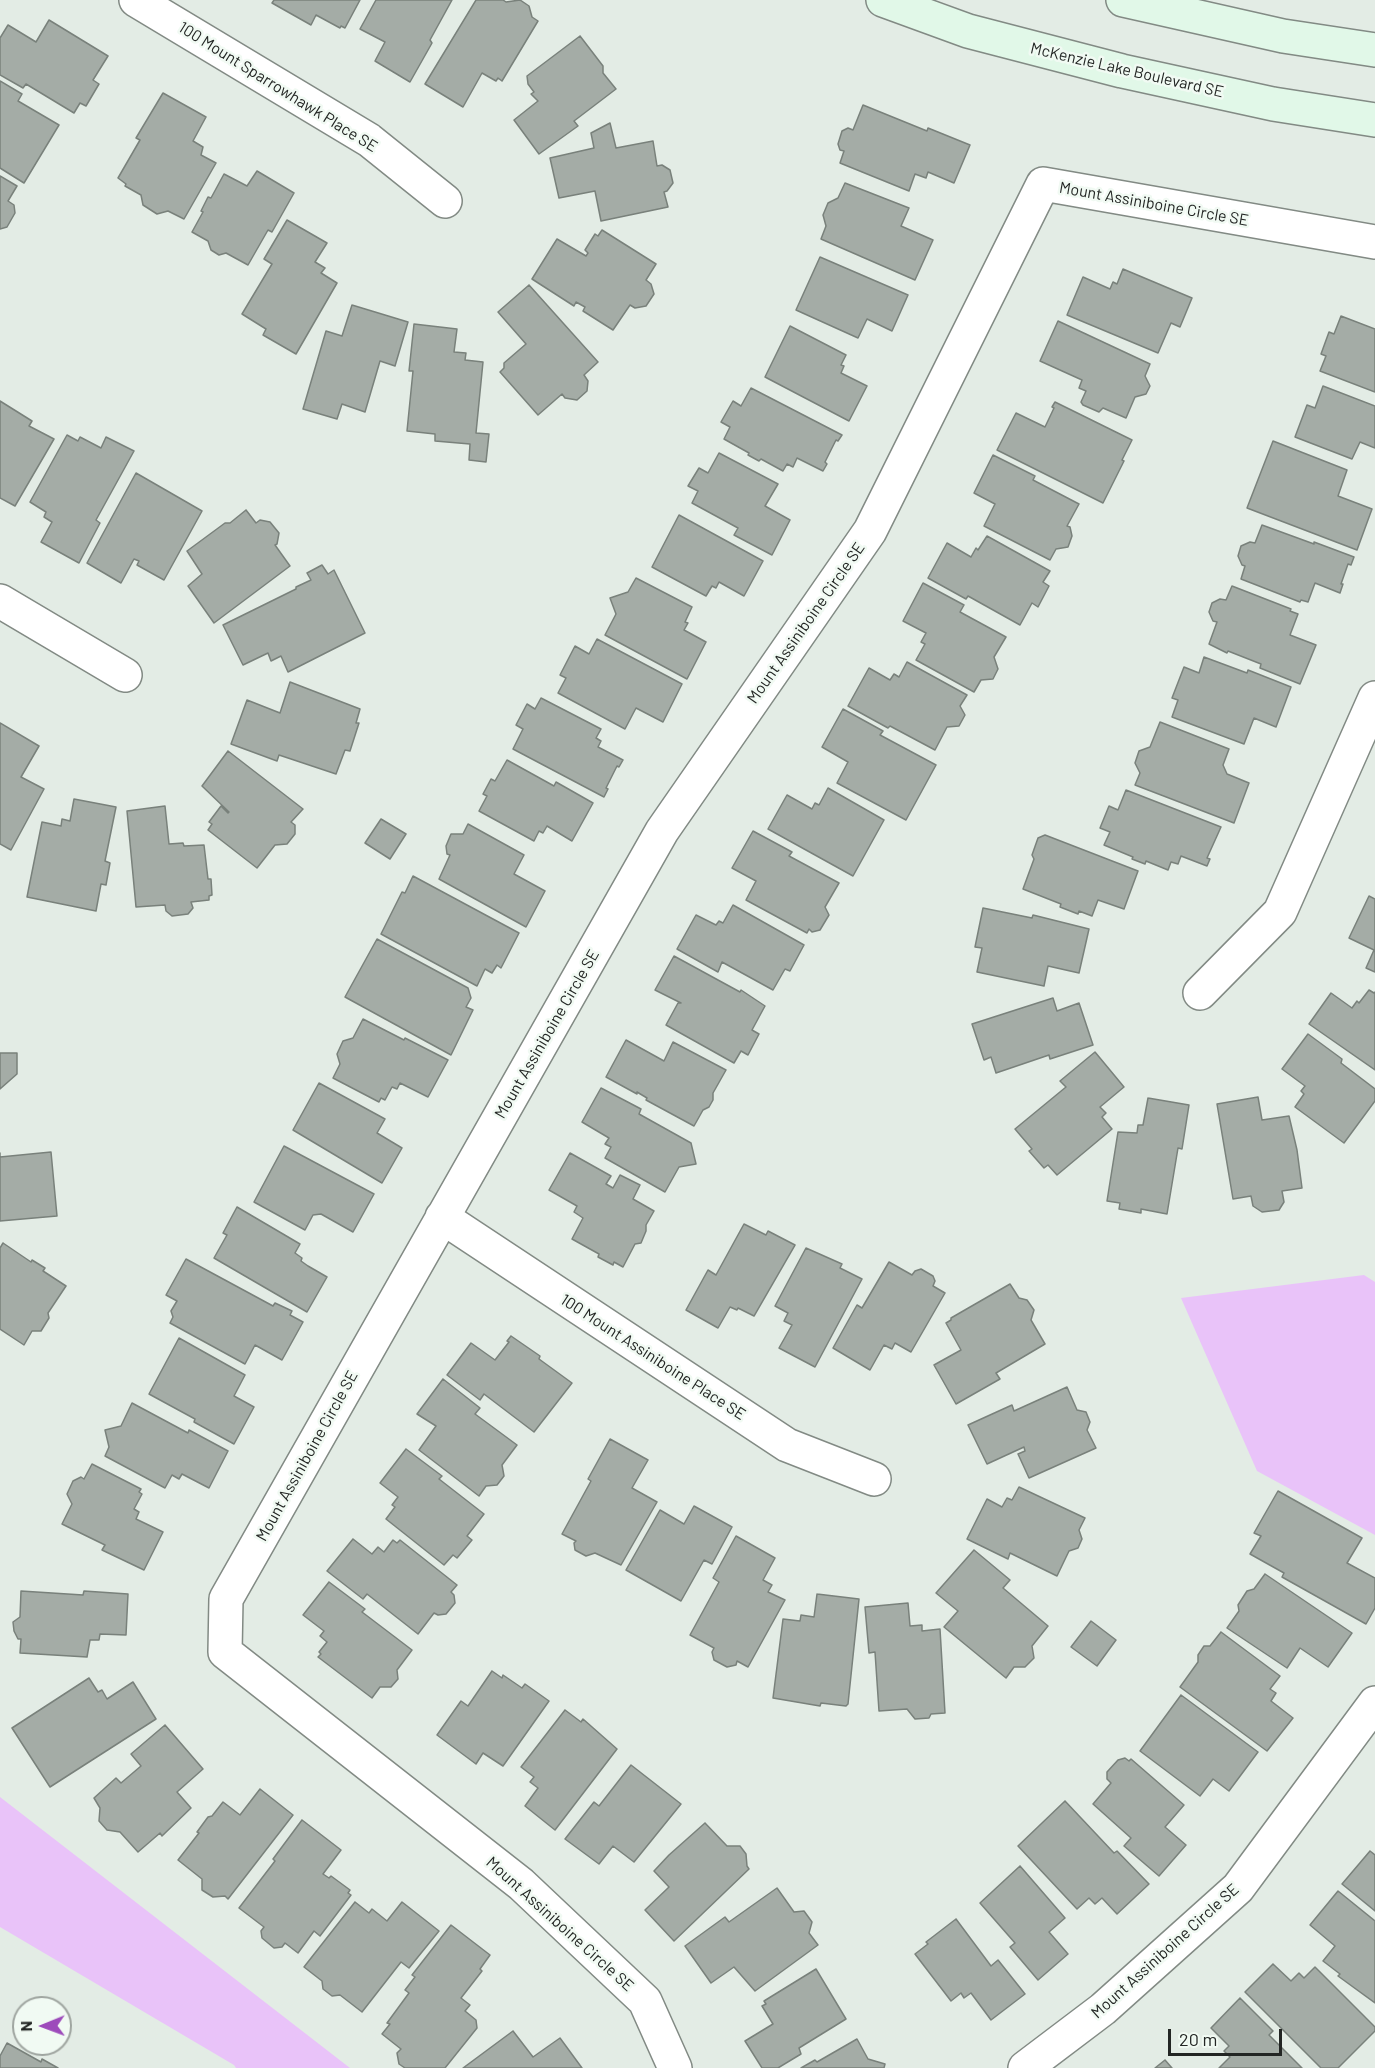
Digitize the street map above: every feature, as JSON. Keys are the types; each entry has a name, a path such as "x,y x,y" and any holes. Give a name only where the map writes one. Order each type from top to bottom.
{"main road":[{"name":"McKenzie Lake Boulevard SE","path":"883,0 968,31 1122,71 1273,104 1375,120"},
{"path":"1123,0 1283,36 1375,50"}],"street":[{"name":"100 Mount Sparrowhawk Place SE","path":"136,0 369,140 445,201"},
{"name":"Mount Assiniboine Circle SE","path":"675,2068 645,2001 521,1884 225,1652 226,1599 662,831 870,531 1043,184 1375,242"},
{"path":"0,601 125,675"},
{"path":"1200,993 1280,912 1375,698"},
{"name":"100 Mount Assiniboine Place SE","path":"442,1217 787,1445 873,1479"},
{"name":"Mount Assiniboine Circle SE","path":"1025,2068 1103,2009 1239,1888 1375,1703"}],"shaded area":[{"path":"1364,1275 1375,1282 1375,1535 1257,1471 1181,1298"},
{"path":"0,1797 350,2068 236,2068 0,1927"}],"building":[{"path":"274,0 360,0 345,28 341,26 340,28 316,15 311,25 272,3"},
{"path":"376,0 452,0 430,40 432,43 410,82 375,61 385,42 360,29"},
{"path":"476,0 506,2 520,0 529,6 532,17 538,21 502,81 498,78 496,81 482,73 463,107 425,84"},
{"path":"49,20 108,56 93,80 99,84 86,106 80,103 74,113 26,84 23,88 0,75 0,38 8,25 36,42"},
{"path":"580,36 603,66 603,73 616,89 574,121 578,126 539,154 514,120 538,101 531,94 534,92 528,84 527,76"},
{"path":"0,81 22,94 18,101 59,125 24,183 0,168"},
{"path":"163,93 206,117 193,141 203,147 201,155 216,163 184,219 168,211 157,214 143,205 141,195 125,186 126,184 118,178 140,140 136,138"},
{"path":"863,105 927,131 928,128 970,145 954,183 928,172 926,178 915,174 909,191 840,163 844,151 840,150 838,144 842,131 848,128 853,130"},
{"path":"610,123 616,148 653,141 657,166 662,165 670,170 673,183 664,192 668,207 601,221 595,191 559,198 550,158 594,148 591,133"},
{"path":"257,171 294,193 272,232 268,230 248,265 226,253 219,255 211,250 208,241 192,232 208,197 211,198 224,174 247,186"},
{"path":"0,176 17,186 8,201 14,205 15,213 7,227 0,229"},
{"path":"845,183 909,208 901,226 933,240 915,280 821,239 826,226 823,215 828,203 838,198"},
{"path":"287,220 327,243 315,262 325,268 321,273 337,283 296,354 263,335 266,329 242,314 272,264 264,259"},
{"path":"602,230 656,264 646,280 651,284 654,294 646,306 635,308 630,305 613,330 583,311 585,307 576,302 574,306 532,279 557,239 586,256 588,253 585,250 595,234 598,236"},
{"path":"820,257 908,295 892,331 867,319 858,338 796,310"},
{"path":"1123,269 1192,298 1180,327 1171,323 1158,353 1067,315 1083,277 1110,289 1113,282 1117,284"},
{"path":"529,285 598,362 584,375 588,381 587,391 577,400 565,398 562,394 538,415 500,372 504,368 504,363 526,344 498,312"},
{"path":"352,305 408,322 395,366 380,361 365,412 342,404 337,419 303,409 326,331 342,336"},
{"path":"1341,316 1375,329 1375,392 1320,371 1326,356 1321,354 1329,332 1334,334"},
{"path":"1058,321 1150,364 1145,376 1150,386 1146,394 1135,397 1126,418 1103,408 1099,412 1083,405 1081,402 1086,391 1079,388 1082,380 1040,361"},
{"path":"414,324 457,329 454,352 466,353 465,360 483,362 476,433 489,434 486,462 469,460 470,444 435,441 435,434 407,431 413,371 409,371"},
{"path":"790,326 846,355 841,365 844,366 841,373 867,386 849,421 765,377"},
{"path":"1323,386 1375,406 1375,448 1360,442 1352,459 1295,437 1307,405 1315,408"},
{"path":"751,388 842,435 838,441 836,440 823,471 797,458 793,467 787,464 783,471 761,459 759,461 724,439 730,427 721,422 733,401 741,406"},
{"path":"0,401 32,421 29,426 54,439 15,506 0,498"},
{"path":"1055,402 1132,440 1103,503 997,450 1016,413 1045,427"},
{"path":"67,435 78,441 80,437 101,448 106,437 134,451 96,520 100,523 79,563 41,542 52,522 44,517 46,512 30,502"},
{"path":"1273,441 1347,470 1338,496 1372,509 1357,550 1247,508"},
{"path":"719,453 778,484 765,506 790,520 772,555 734,535 738,528 692,503 698,491 688,486 699,468 708,473"},
{"path":"993,455 1035,476 1033,480 1079,504 1067,526 1070,527 1072,536 1068,547 1056,549 1050,560 984,526 995,504 974,493"},
{"path":"136,473 202,511 164,580 137,565 139,561 134,559 121,583 87,563"},
{"path":"246,510 256,523 260,520 270,522 279,533 275,545 290,566 214,623 188,586 202,574 187,551"},
{"path":"679,515 763,561 744,596 719,582 716,588 712,586 706,596 652,567"},
{"path":"1262,525 1354,557 1351,565 1348,564 1340,593 1315,583 1308,602 1301,600 1300,602 1241,579 1245,566 1242,565 1238,556 1241,546 1250,542 1255,543"},
{"path":"987,536 1050,571 1043,582 1049,586 1038,607 1032,603 1020,625 968,596 966,599 928,578 947,543 971,557"},
{"path":"322,565 328,574 334,570 365,633 288,672 281,656 271,661 268,653 243,665 223,625 311,580 307,573"},
{"path":"636,578 692,607 684,630 706,642 687,679 605,635 616,614 610,598 628,592"},
{"path":"923,583 964,605 960,612 1006,637 994,657 998,669 993,679 981,680 974,692 916,660 925,644 921,642 926,633 903,621"},
{"path":"1232,586 1291,609 1290,611 1298,614 1290,635 1316,645 1300,684 1260,668 1261,664 1228,651 1227,653 1209,644 1217,622 1213,621 1209,612 1212,603 1220,599 1226,600"},
{"path":"597,639 682,684 663,722 636,708 625,729 558,693 566,678 560,675 575,646 589,654"},
{"path":"1204,657 1247,673 1248,670 1291,687 1276,727 1254,718 1244,744 1172,717 1178,700 1172,698 1184,667 1199,673"},
{"path":"907,662 967,695 960,706 965,715 959,726 947,727 935,750 848,706 869,668 890,680 894,674 899,677"},
{"path":"290,682 360,709 356,723 359,723 350,751 345,750 336,774 279,755 277,761 231,744 247,700 280,713"},
{"path":"541,698 601,729 596,738 601,741 598,747 623,760 619,767 617,766 604,797 513,749 523,729 516,725 527,704 535,709"},
{"path":"843,709 883,731 880,735 936,765 906,820 837,783 848,762 822,747"},
{"path":"1160,722 1229,749 1223,765 1227,774 1249,783 1234,823 1135,785 1140,773 1135,763 1139,751 1150,747"},
{"path":"0,723 39,746 21,777 44,789 11,850 0,844"},
{"path":"228,751 303,809 291,822 295,825 295,834 287,844 275,845 257,868 208,830 212,824 209,822 221,806 229,812 202,786"},
{"path":"507,760 554,786 556,782 593,803 572,841 547,826 543,833 539,831 534,841 479,811 487,796 483,794 491,779 495,781"},
{"path":"828,788 884,820 853,876 768,829 787,795 812,809 815,803 819,805"},
{"path":"1126,790 1221,827 1207,858 1210,859 1207,866 1181,856 1178,864 1171,862 1168,870 1146,861 1145,864 1132,859 1133,857 1104,845 1110,832 1100,828 1109,806 1118,810"},
{"path":"74,799 116,807 105,861 110,863 106,885 101,884 96,911 27,897 42,822 61,826 62,819 70,821"},
{"path":"165,806 169,844 204,845 212,895 209,896 209,900 191,902 193,908 188,914 172,916 166,911 165,905 136,907 127,811"},
{"path":"381,819 406,834 390,859 365,843"},
{"path":"468,824 524,855 514,874 545,891 526,927 439,879 450,855 447,854 446,846 451,834 463,834"},
{"path":"753,831 792,852 789,856 839,883 825,907 829,915 820,930 812,932 809,929 807,933 746,900 756,881 732,868"},
{"path":"1045,835 1138,871 1124,909 1098,900 1092,916 1079,911 1078,914 1060,907 1061,904 1023,889 1034,859 1032,855 1038,838"},
{"path":"413,876 519,933 501,968 497,965 492,973 485,969 477,986 381,934 402,892 405,893"},
{"path":"1369,896 1375,899 1375,972 1366,968 1374,950 1349,938"},
{"path":"733,905 804,945 790,971 785,969 773,990 722,962 718,972 677,949 696,915 716,925 719,921 723,923"},
{"path":"983,908 1032,918 1033,915 1089,929 1079,973 1048,966 1044,986 977,972 982,948 975,947"},
{"path":"377,939 468,988 471,998 466,1007 473,1010 451,1055 345,997"},
{"path":"674,956 740,992 741,990 765,1006 752,1030 759,1034 748,1055 741,1051 734,1063 666,1025 678,1003 681,1003 655,990"},
{"path":"1369,990 1375,992 1375,1070 1309,1024 1331,993 1352,1008"},
{"path":"1053,998 1057,1011 1079,1003 1093,1045 1050,1059 1049,1055 996,1073 991,1057 984,1060 972,1024"},
{"path":"363,1019 448,1060 428,1097 400,1083 397,1089 392,1087 385,1100 381,1098 379,1102 333,1078 340,1064 337,1054 343,1041 353,1038"},
{"path":"1308,1034 1342,1059 1341,1063 1375,1089 1375,1101 1344,1143 1295,1107 1304,1094 1301,1091 1305,1086 1282,1069"},
{"path":"626,1040 664,1061 673,1042 726,1070 713,1093 713,1100 709,1107 703,1110 694,1126 646,1100 647,1098 637,1092 637,1094 606,1077"},
{"path":"1095,1052 1124,1087 1100,1107 1106,1113 1102,1117 1112,1129 1057,1175 1048,1165 1044,1168 1029,1151 1032,1149 1015,1129 1066,1087 1060,1081"},
{"path":"0,1053 17,1053 17,1074 0,1089"},
{"path":"319,1083 385,1119 377,1133 402,1148 382,1183 293,1130"},
{"path":"601,1088 641,1109 639,1114 691,1143 696,1164 679,1167 665,1192 605,1158 611,1147 605,1144 609,1138 582,1122"},
{"path":"1258,1097 1262,1120 1289,1116 1297,1150 1302,1188 1282,1191 1284,1202 1279,1210 1262,1212 1253,1206 1251,1196 1233,1199 1217,1104"},
{"path":"1148,1098 1189,1105 1182,1149 1178,1148 1167,1214 1141,1209 1141,1213 1119,1209 1120,1203 1107,1201 1118,1132 1137,1133 1138,1125 1143,1125"},
{"path":"284,1146 374,1194 353,1232 321,1214 313,1215 305,1230 254,1202"},
{"path":"51,1152 57,1216 0,1221 0,1157"},
{"path":"570,1153 611,1176 606,1184 613,1188 620,1175 640,1185 633,1199 654,1211 646,1225 641,1243 635,1244 623,1267 614,1262 613,1265 598,1257 599,1254 572,1239 583,1218 574,1212 577,1206 549,1190"},
{"path":"237,1207 300,1244 295,1253 302,1258 301,1261 327,1277 307,1312 214,1258 227,1235 223,1233"},
{"path":"744,1224 766,1235 768,1231 795,1245 754,1316 738,1308 737,1310 730,1307 718,1328 686,1310 708,1270 716,1275"},
{"path":"3,1243 31,1262 32,1260 45,1268 43,1271 66,1286 48,1313 49,1318 41,1331 32,1331 24,1345 0,1329 0,1248"},
{"path":"806,1248 842,1264 840,1268 862,1279 815,1367 779,1348 792,1325 784,1321 788,1313 775,1306"},
{"path":"186,1259 273,1306 275,1303 292,1311 290,1315 303,1322 282,1360 255,1345 245,1364 170,1323 173,1317 171,1311 177,1301 166,1295"},
{"path":"889,1262 912,1275 921,1269 933,1276 935,1281 933,1286 945,1293 911,1352 895,1343 892,1349 884,1345 870,1370 833,1348 857,1305 862,1308"},
{"path":"1010,1284 1019,1298 1027,1300 1034,1310 1031,1320 1045,1344 996,1373 1000,1379 956,1404 934,1365 961,1350 946,1323"},
{"path":"511,1336 540,1356 539,1359 572,1383 534,1432 484,1394 480,1400 447,1375 471,1343 495,1360"},
{"path":"179,1338 245,1375 234,1396 254,1407 234,1444 149,1394"},
{"path":"443,1379 480,1408 475,1414 517,1445 502,1465 504,1476 497,1485 486,1486 479,1496 419,1450 436,1426 417,1414"},
{"path":"1067,1387 1077,1410 1086,1412 1090,1422 1087,1430 1096,1448 1029,1478 1018,1454 1025,1451 1024,1447 987,1464 968,1425 1012,1405 1014,1411"},
{"path":"132,1403 228,1451 209,1488 182,1474 179,1479 172,1475 165,1488 105,1456 109,1447 105,1430 121,1426"},
{"path":"610,1439 648,1460 632,1488 657,1502 621,1565 595,1553 586,1556 575,1550 576,1541 562,1534 591,1481 588,1479"},
{"path":"406,1449 442,1476 439,1479 484,1514 467,1536 472,1540 457,1558 453,1555 444,1565 386,1519 395,1507 392,1505 398,1497 380,1483"},
{"path":"92,1464 141,1489 139,1492 142,1494 134,1509 139,1512 136,1519 163,1532 144,1570 102,1550 105,1545 62,1524 72,1504 67,1494 73,1481 81,1477 84,1479"},
{"path":"1019,1487 1085,1518 1079,1530 1082,1539 1078,1548 1069,1551 1057,1576 1010,1553 1008,1559 967,1539 987,1499 1002,1507 1007,1498 1012,1500"},
{"path":"1278,1491 1362,1538 1347,1563 1375,1578 1375,1608 1366,1624 1282,1577 1284,1573 1250,1554 1261,1536 1254,1533"},
{"path":"694,1506 732,1527 712,1564 704,1560 681,1601 626,1570 660,1510 684,1524"},
{"path":"736,1536 775,1558 763,1580 772,1585 768,1592 785,1600 748,1667 737,1661 736,1665 727,1667 714,1660 712,1652 714,1648 690,1635 719,1582 713,1578"},
{"path":"353,1539 372,1554 378,1547 384,1552 393,1540 397,1543 400,1540 457,1585 451,1592 455,1603 446,1614 434,1613 418,1634 367,1594 363,1599 327,1571"},
{"path":"974,1550 1010,1580 1003,1588 1048,1626 1032,1646 1034,1658 1025,1667 1014,1667 1006,1678 944,1627 958,1611 936,1593"},
{"path":"1265,1574 1352,1633 1328,1667 1300,1648 1287,1668 1227,1628 1239,1611 1238,1605 1247,1591 1254,1589"},
{"path":"329,1582 365,1609 362,1612 412,1650 397,1670 398,1679 391,1687 380,1687 372,1698 318,1657 327,1642 320,1636 324,1631 303,1615"},
{"path":"21,1591 83,1595 84,1591 128,1594 126,1635 100,1634 99,1640 90,1640 87,1657 20,1653 21,1639 18,1639 14,1631 13,1622 20,1617"},
{"path":"817,1594 859,1599 846,1706 821,1703 820,1706 773,1698 783,1619 800,1621 801,1615 814,1617"},
{"path":"908,1603 910,1626 922,1625 922,1631 940,1629 945,1713 931,1714 929,1718 915,1719 907,1709 879,1711 875,1652 869,1653 865,1607"},
{"path":"1091,1621 1116,1640 1097,1666 1071,1647"},
{"path":"1221,1632 1280,1676 1270,1689 1276,1693 1271,1701 1293,1718 1267,1751 1180,1687 1198,1662 1198,1655 1204,1646 1210,1646"},
{"path":"492,1671 502,1678 503,1675 522,1688 525,1684 549,1701 503,1766 483,1753 476,1764 437,1735 461,1701 468,1706"},
{"path":"89,1678 98,1692 102,1690 107,1699 133,1682 156,1719 50,1787 12,1728"},
{"path":"1181,1695 1258,1752 1229,1791 1213,1779 1200,1796 1140,1751"},
{"path":"565,1710 581,1722 583,1719 617,1749 555,1830 525,1806 538,1788 530,1782 534,1777 521,1767"},
{"path":"165,1725 203,1769 177,1792 191,1808 162,1836 160,1833 138,1852 120,1832 107,1830 99,1821 100,1808 94,1798 116,1778 121,1783 141,1766 131,1754"},
{"path":"1125,1758 1129,1761 1131,1759 1184,1805 1165,1827 1186,1845 1159,1876 1124,1846 1131,1838 1093,1804 1111,1783 1107,1779 1107,1772 1118,1760"},
{"path":"631,1765 681,1804 634,1862 613,1846 599,1864 565,1839 594,1802 599,1806"},
{"path":"260,1789 293,1815 228,1899 225,1896 213,1897 202,1890 202,1879 178,1860 208,1817 212,1816 223,1802 240,1815"},
{"path":"1065,1801 1114,1853 1117,1851 1149,1884 1117,1914 1102,1898 1095,1904 1089,1898 1077,1909 1018,1846"},
{"path":"302,1820 341,1850 323,1874 329,1878 331,1876 350,1890 348,1893 351,1895 320,1936 314,1931 298,1953 285,1943 282,1947 274,1948 262,1938 261,1931 264,1927 239,1908 275,1861 273,1859"},
{"path":"705,1823 727,1846 740,1846 746,1854 749,1869 674,1941 645,1910 669,1887 654,1871"},
{"path":"1370,1851 1375,1855 1375,1911 1342,1884"},
{"path":"1020,1866 1065,1918 1049,1932 1068,1954 1038,1980 1010,1947 1015,1943 980,1903"},
{"path":"777,1888 794,1912 804,1911 812,1922 809,1933 818,1945 755,1991 734,1967 711,1983 685,1946 725,1917 729,1922"},
{"path":"1338,1891 1375,1921 1375,2003 1338,1976 1340,1974 1323,1961 1335,1946 1310,1925"},
{"path":"355,1902 369,1913 372,1909 387,1921 402,1902 439,1931 409,1968 401,1962 362,2012 340,1995 332,1996 323,1989 322,1981 304,1967"},
{"path":"956,1919 991,1966 998,1960 1025,1994 991,2020 971,1993 964,1998 961,1993 951,2001 915,1954 928,1944 926,1942"},
{"path":"451,1925 490,1955 480,1969 482,1971 461,1998 470,2005 465,2011 476,2020 477,2028 445,2068 405,2068 399,2064 397,2053 401,2049 382,2034 390,2024 387,2023 409,1993 405,1990 415,1977 412,1975"},
{"path":"1273,1964 1291,1981 1299,1973 1304,1978 1315,1967 1375,2027 1375,2031 1338,2068 1321,2068 1245,1992"},
{"path":"816,1969 846,2019 799,2048 801,2054 778,2068 762,2068 745,2041 773,2024 762,2006 766,2004 764,2001"},
{"path":"1240,1998 1273,2031 1269,2035 1302,2068 1219,2068 1230,2057 1224,2051 1229,2046 1211,2028"},
{"path":"513,2031 533,2057 560,2038 582,2068 463,2068"},
{"path":"857,2039 868,2059 885,2064 884,2068 801,2068 815,2060 817,2062"},
{"path":"7,2043 12,2046 12,2056 30,2056 41,2062 42,2059 58,2068 0,2068 0,2056"},
{"path":"1165,2060 1172,2068 1155,2068"}]}
